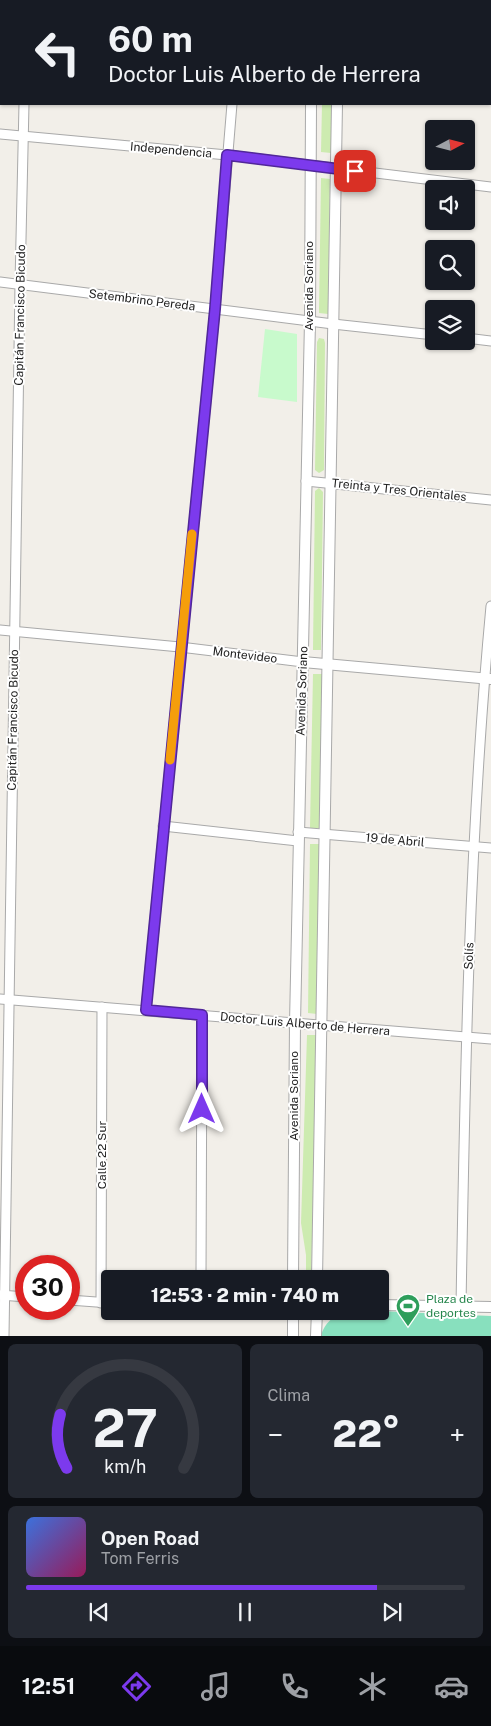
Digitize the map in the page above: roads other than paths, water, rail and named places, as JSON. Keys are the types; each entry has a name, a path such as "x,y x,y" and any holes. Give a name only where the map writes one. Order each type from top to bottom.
{"street":[{"name":"Capitán Francisco Bicudo","path":"4,1336 2,1295 5,999 24,105"},
{"path":"146,1010 180,647 215,309 232,105"},
{"name":"Avenida Soriano","path":"294,1270 295,1023 310,321 311,105"},
{"name":"Avenida Soriano","path":"318,1270 337,105"},
{"name":"Independencia","path":"0,134 227,155 491,187"},
{"name":"Setembrino Pereda","path":"0,282 425,334"},
{"path":"475,339 491,341"},
{"name":"Treinta y Tres Orientales","path":"306,481 491,500"},
{"name":"Solís","path":"461,1306 466,1038 473,846 488,679 491,606"},
{"name":"Montevideo","path":"0,630 180,647 303,662 488,679"},
{"name":"19 de Abril","path":"163,826 298,837 325,834 491,848"},
{"name":"Doctor Luis Alberto de Herrera","path":"5,999 491,1039"},
{"name":"Calle 22 Sur","path":"102,1007 105,1270"},
{"path":"201,1270 202,1015"},
{"path":"2,1295 15,1296"},
{"path":"80,1301 101,1303"},
{"path":"389,1305 491,1306"},
{"path":"293,1320 293,1336"},
{"path":"316,1336 317,1320"}],"place":[{"name":"Plaza de deportes","path":"408,1327"}]}
